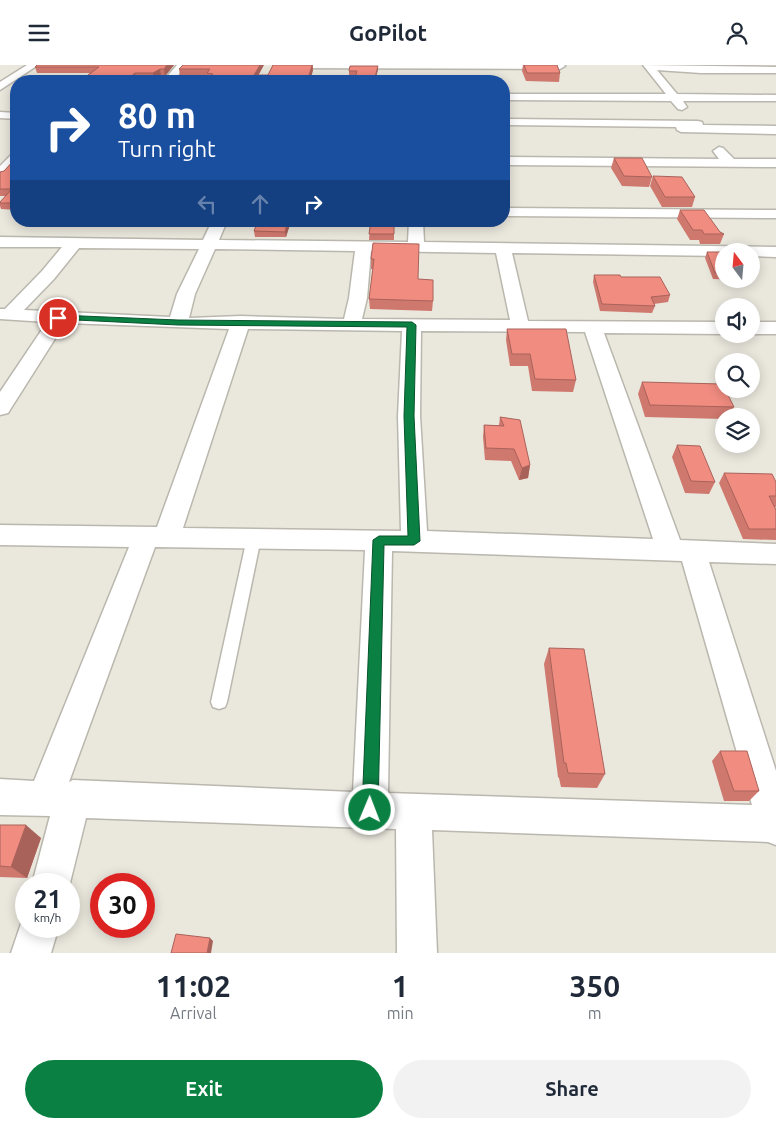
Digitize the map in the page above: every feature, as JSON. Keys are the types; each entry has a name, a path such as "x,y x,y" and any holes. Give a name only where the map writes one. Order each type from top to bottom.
{"street":[{"path":"18,75 33,65"},
{"path":"173,75 182,65"},
{"path":"280,65 559,65 591,129"},
{"path":"648,66 701,70 776,70"},
{"path":"648,66 730,163"},
{"path":"510,97 776,98"},
{"path":"510,122 591,129 699,126 776,130"},
{"path":"510,161 606,158 776,163"},
{"path":"0,173 10,163"},
{"path":"510,212 776,214"},
{"path":"555,213 566,249"},
{"path":"178,323 186,294 218,227"},
{"path":"416,227 416,247"},
{"path":"0,242 715,251"},
{"path":"5,314 48,275 74,243"},
{"path":"352,323 358,298 364,246"},
{"path":"503,249 520,326"},
{"path":"760,251 776,251"},
{"path":"5,314 178,323 352,323 715,328"},
{"path":"0,408 58,318"},
{"path":"52,873 59,798 156,537 241,322"},
{"path":"412,325 409,416 414,541"},
{"path":"0,797 776,825 681,550 593,327"},
{"path":"760,328 776,328"},
{"path":"0,535 379,540 776,554"},
{"path":"370,810 379,540"},
{"path":"414,812 417,953"},
{"path":"31,953 35,938"}],"lane":[{"path":"219,702 254,538"}],"building":[{"path":"37,65 167,65 164,69 153,73 135,73 133,75 88,75 99,67 35,67"},
{"path":"183,65 260,65 254,75 212,75 207,73 210,69 179,69"},
{"path":"273,65 312,65 309,75 268,75"},
{"path":"524,65 557,65 560,73 527,73"},
{"path":"350,66 378,66 376,75 356,75 357,71 349,71"},
{"path":"614,158 642,158 652,177 624,176"},
{"path":"10,164 10,189 0,189 0,172 4,171"},
{"path":"653,176 682,177 695,197 665,197"},
{"path":"10,191 10,203 0,202"},
{"path":"680,210 704,210 720,232 724,234 704,234 702,230 693,230"},
{"path":"256,227 286,227 285,232 254,231"},
{"path":"370,227 394,227 394,234 369,234"},
{"path":"373,243 419,244 418,279 433,280 433,301 369,299 374,259 371,259"},
{"path":"707,252 715,252 715,273"},
{"path":"594,275 660,277 670,295 651,297 655,306 602,304"},
{"path":"507,329 566,329 576,380 535,379 530,354 512,354"},
{"path":"642,382 715,384 715,398 730,398 734,407 650,405"},
{"path":"500,417 520,420 530,465 522,468 514,449 486,448 484,425 504,426"},
{"path":"677,445 700,446 715,482 691,481"},
{"path":"724,473 772,474 776,482 776,496 769,496 776,510 776,529 749,529"},
{"path":"549,648 584,649 605,774 568,773 566,763 564,763"},
{"path":"720,751 747,751 759,791 734,791"},
{"path":"0,825 26,825 11,867 0,866"},
{"path":"176,934 210,938 207,953 171,953"}],"route":[{"path":"58,318 178,323 241,322 412,325 409,416 414,541 379,540 372,696 370,810"}]}
